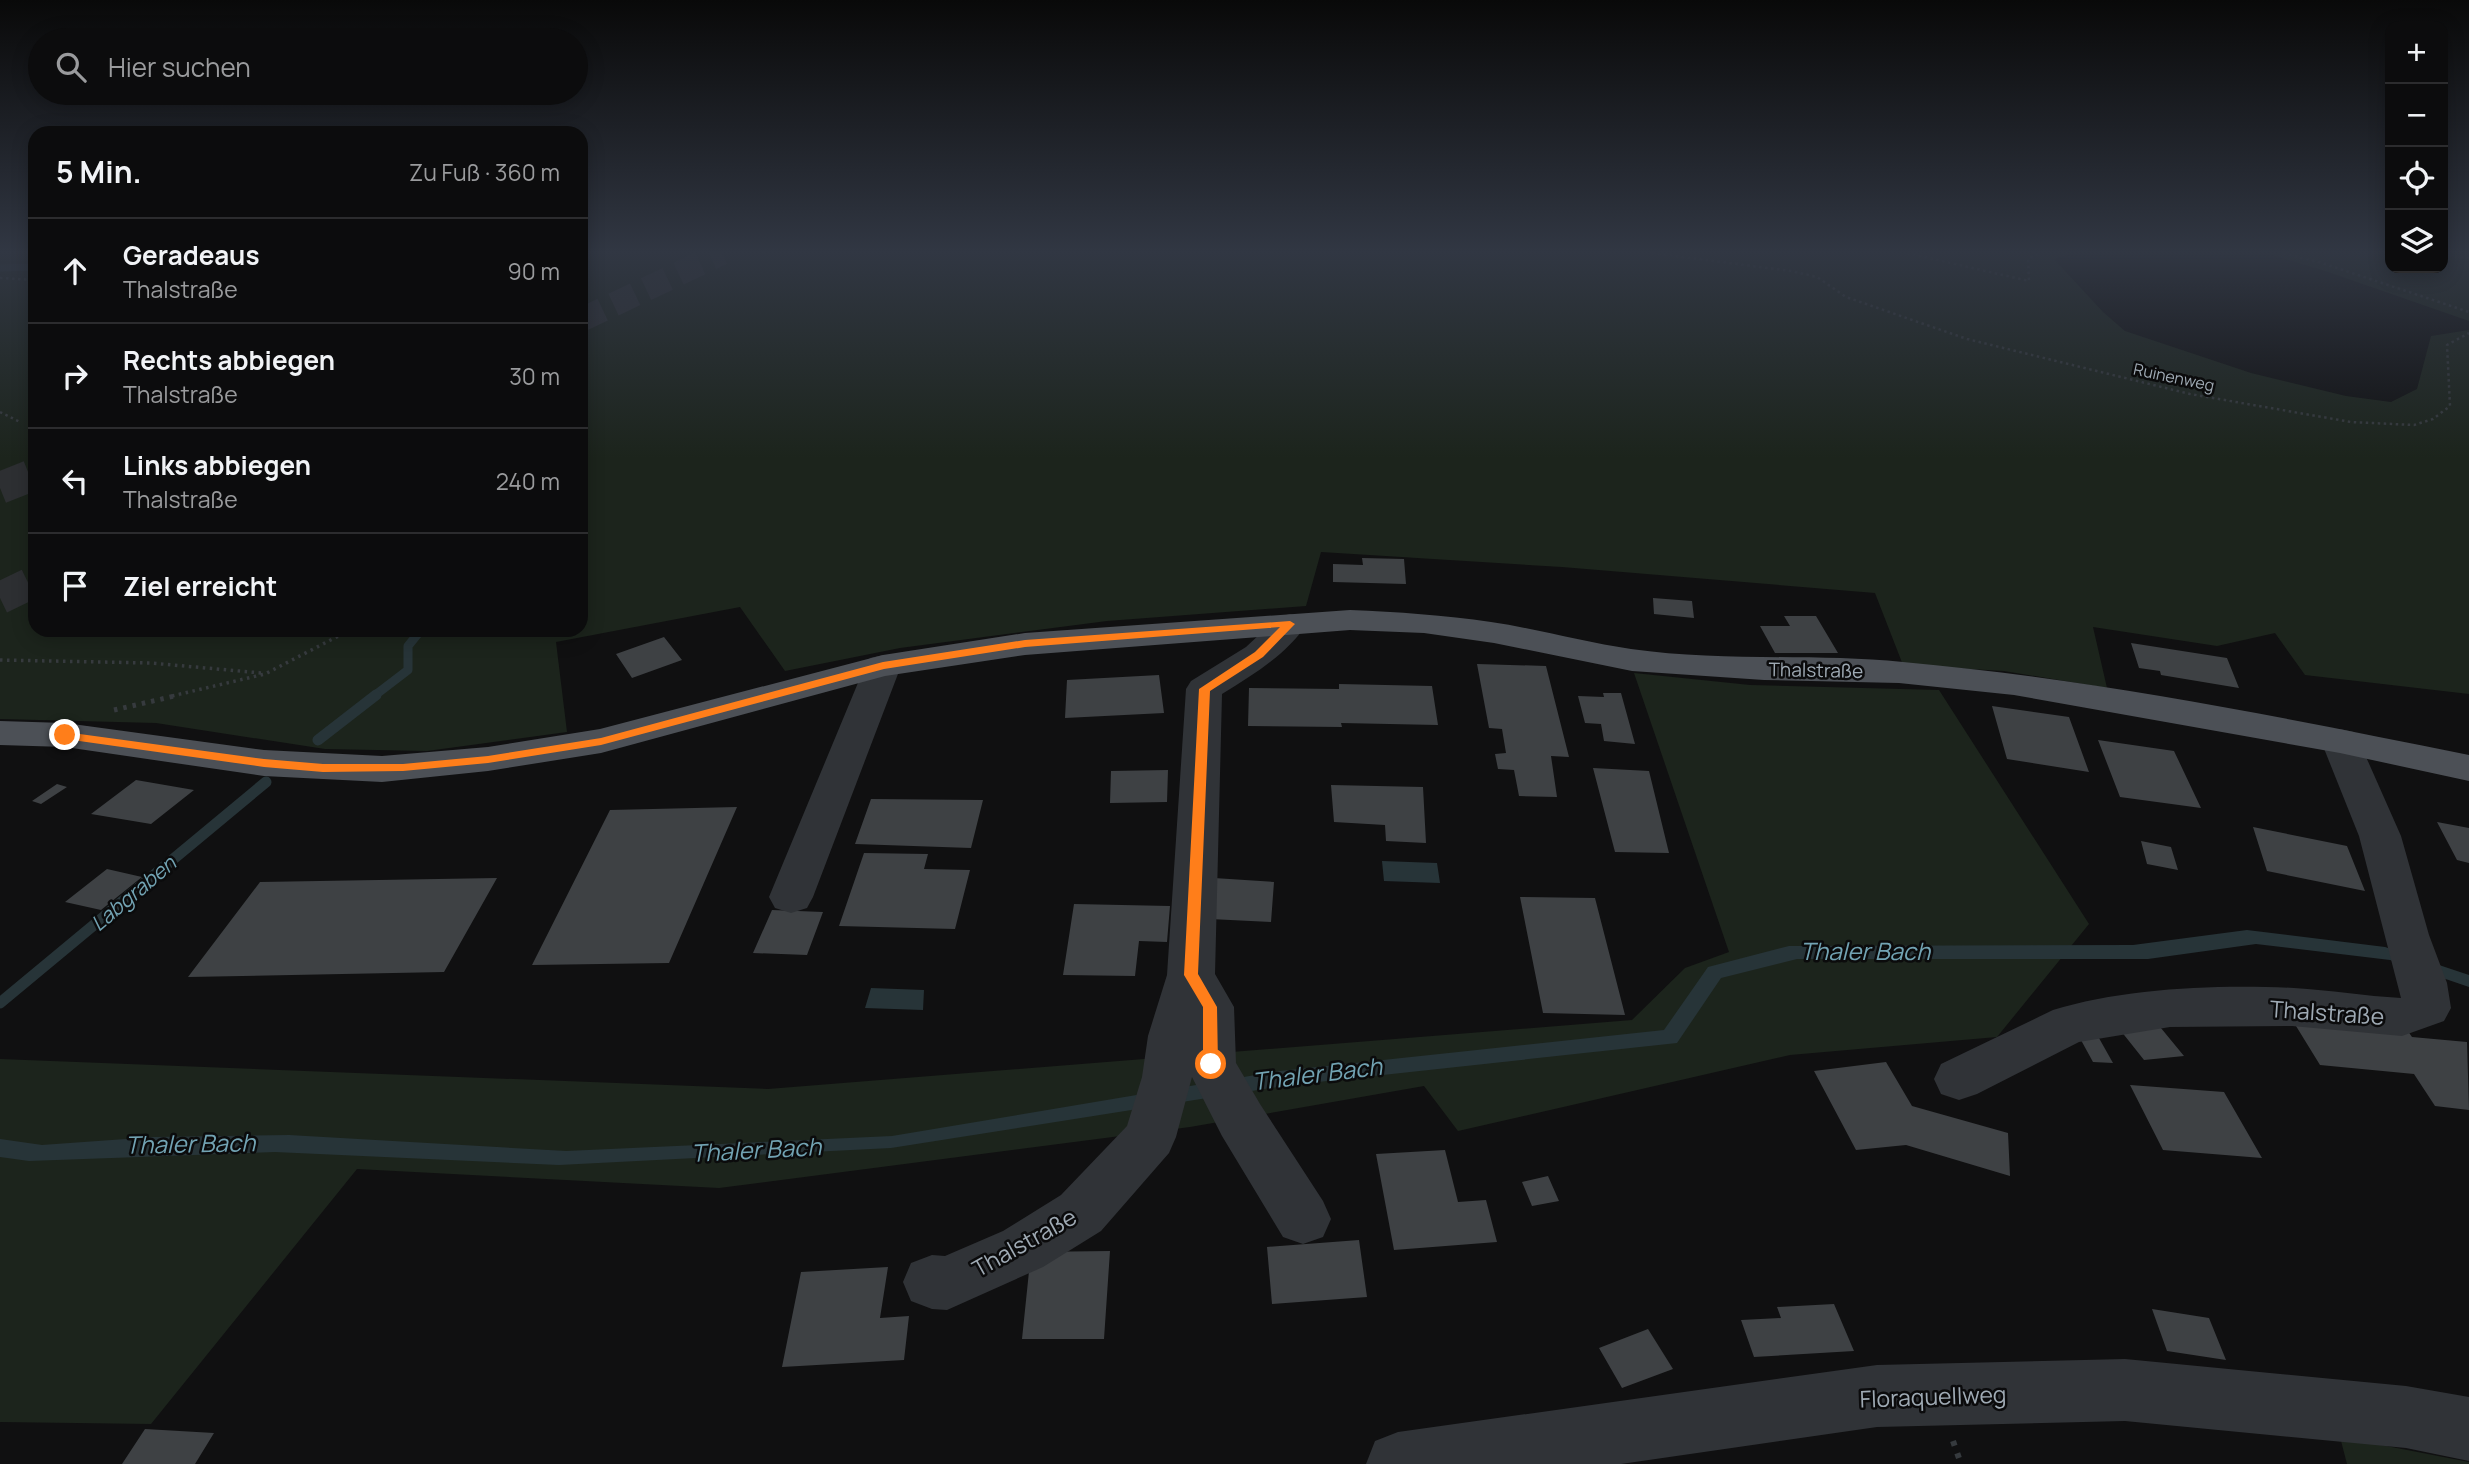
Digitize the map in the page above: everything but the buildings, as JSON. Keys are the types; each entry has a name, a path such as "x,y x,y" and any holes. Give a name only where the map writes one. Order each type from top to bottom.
{"main road":[{"name":"Thalstraße","path":"0,733 65,735 264,763 382,769 488,759 601,741 883,666 1025,643 1350,620 1424,623 1494,632 1632,660 1764,669 1899,672 2014,684 2340,741 2469,768"}],"street":[{"name":"Thalstraße","path":"932,1282 947,1283 1023,1249 1081,1213 1150,1136 1183,1067 1191,975 1204,689 1259,655 1290,624"},
{"path":"791,897 883,666"},
{"name":"Thalstraße","path":"1959,1079 2070,1024 2171,1008 2292,1007 2402,1017 2427,1008 2423,983 2406,935 2380,836 2340,741"},
{"path":"1183,1067 1241,1120 1303,1219"},
{"name":"Floraquellweg","path":"1398,1464 1877,1396 2125,1390 2406,1417 2469,1429"}],"path":[{"name":"Ruinenweg","path":"1920,321 2004,349 2190,394 2351,422 2414,425 2433,419 2450,405 2447,345 2469,333"},
{"path":"0,412 20,422"},
{"path":"106,712 265,674 336,637"},
{"path":"0,660 151,663 265,674"}],"shaded area":[{"path":"0,321 28,321 28,637 582,637 556,642 567,732 427,751 325,749 156,723 0,719"},
{"path":"588,321 2114,321 2125,331 2251,373 2346,396 2391,402 2417,389 2431,336 2469,330 2469,694 2305,675 2275,633 2217,646 2093,627 2107,688 2004,671 1903,665 1875,593 1562,567 1321,552 1306,606 1107,621 900,648 785,671 740,607 588,636"},
{"path":"1634,673 1750,685 1939,690 2089,924 1997,1037 1790,1055 1458,1131 1424,1086 1190,1127 719,1188 357,1169 151,1424 0,1422 0,1059 768,1089 1632,1020 1685,968 1729,952"},
{"path":"2340,1437 2469,1462 2469,1464 2347,1464"}],"water":[{"path":"1382,861 1437,863 1440,883 1384,881"},
{"name":"Thaler Bach","path":"2247,930 2385,947 2469,975 2469,987 2390,960 2256,944 2148,959 1797,959 1721,978 1677,1043 1290,1085 891,1148 559,1165 275,1152 29,1161 0,1157 0,1139 42,1145 154,1137 289,1135 566,1151 892,1136 1280,1071 1664,1030 1708,967 1789,946 2133,945"},
{"path":"871,988 924,990 923,1010 865,1008"}],"waterway":[{"name":"Labgraben","path":"374,696 408,670 408,646 415,637"},
{"name":"Labgraben","path":"318,740 376,695"},
{"name":"Labgraben","path":"0,1003 266,782"}],"tunnel":[{"path":"0,488 28,477"},
{"path":"0,598 28,584"}],"route":[{"path":"65,735 264,763 323,768 403,768 488,759 601,741 883,666 1025,643 1290,624 1259,655 1204,689 1191,975 1210,1007 1211,1064"}]}
